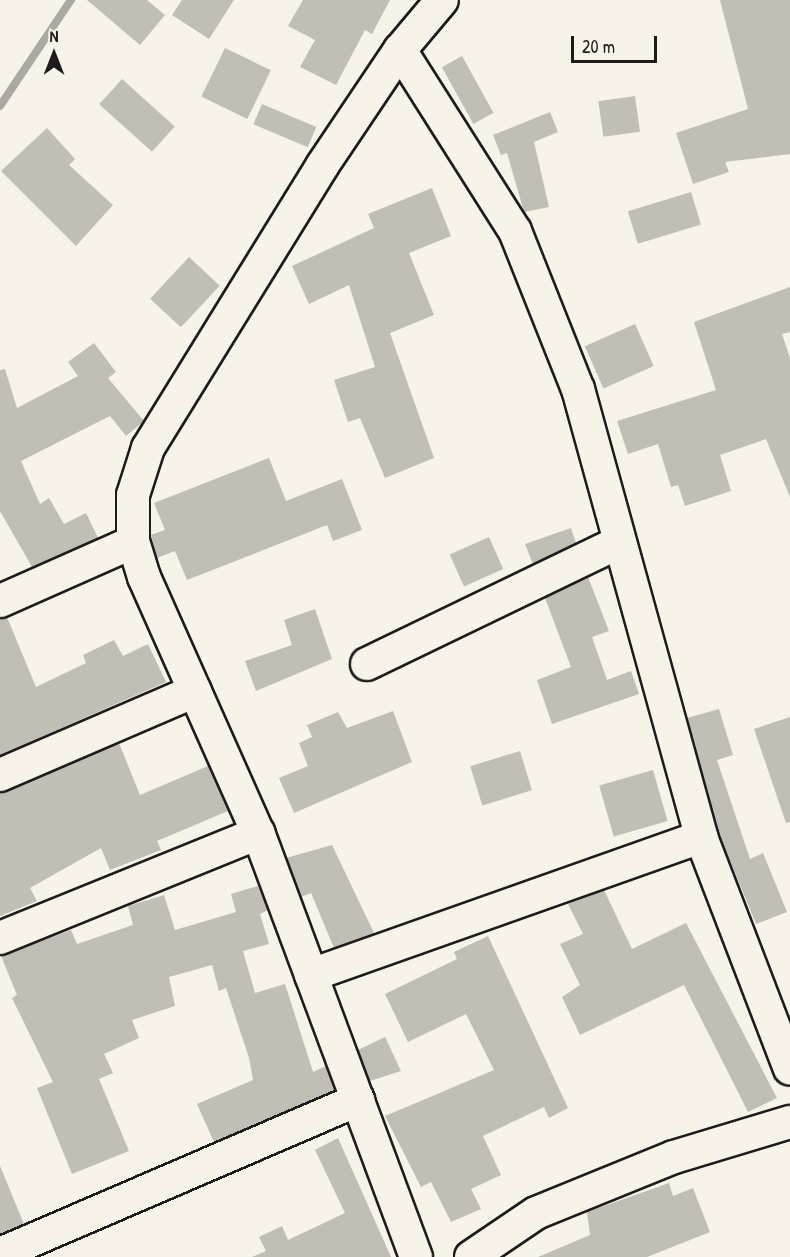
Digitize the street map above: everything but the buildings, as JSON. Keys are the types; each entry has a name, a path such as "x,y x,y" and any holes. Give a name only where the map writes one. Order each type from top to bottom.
{"street":[{"path":"416,1257 258,833 195,691 133,542 133,495 148,448 400,50 442,0"},
{"path":"400,50 516,231 578,389 617,543 701,837 790,1069"},
{"path":"0,601 133,542"},
{"path":"367,664 617,543"},
{"path":"0,775 195,691"},
{"path":"0,938 258,833"},
{"path":"311,975 701,837"},
{"path":"0,1254 358,1100"},
{"path":"471,1257 536,1213 674,1157 790,1122"}],"waterway":[{"path":"0,106 71,0"}]}
